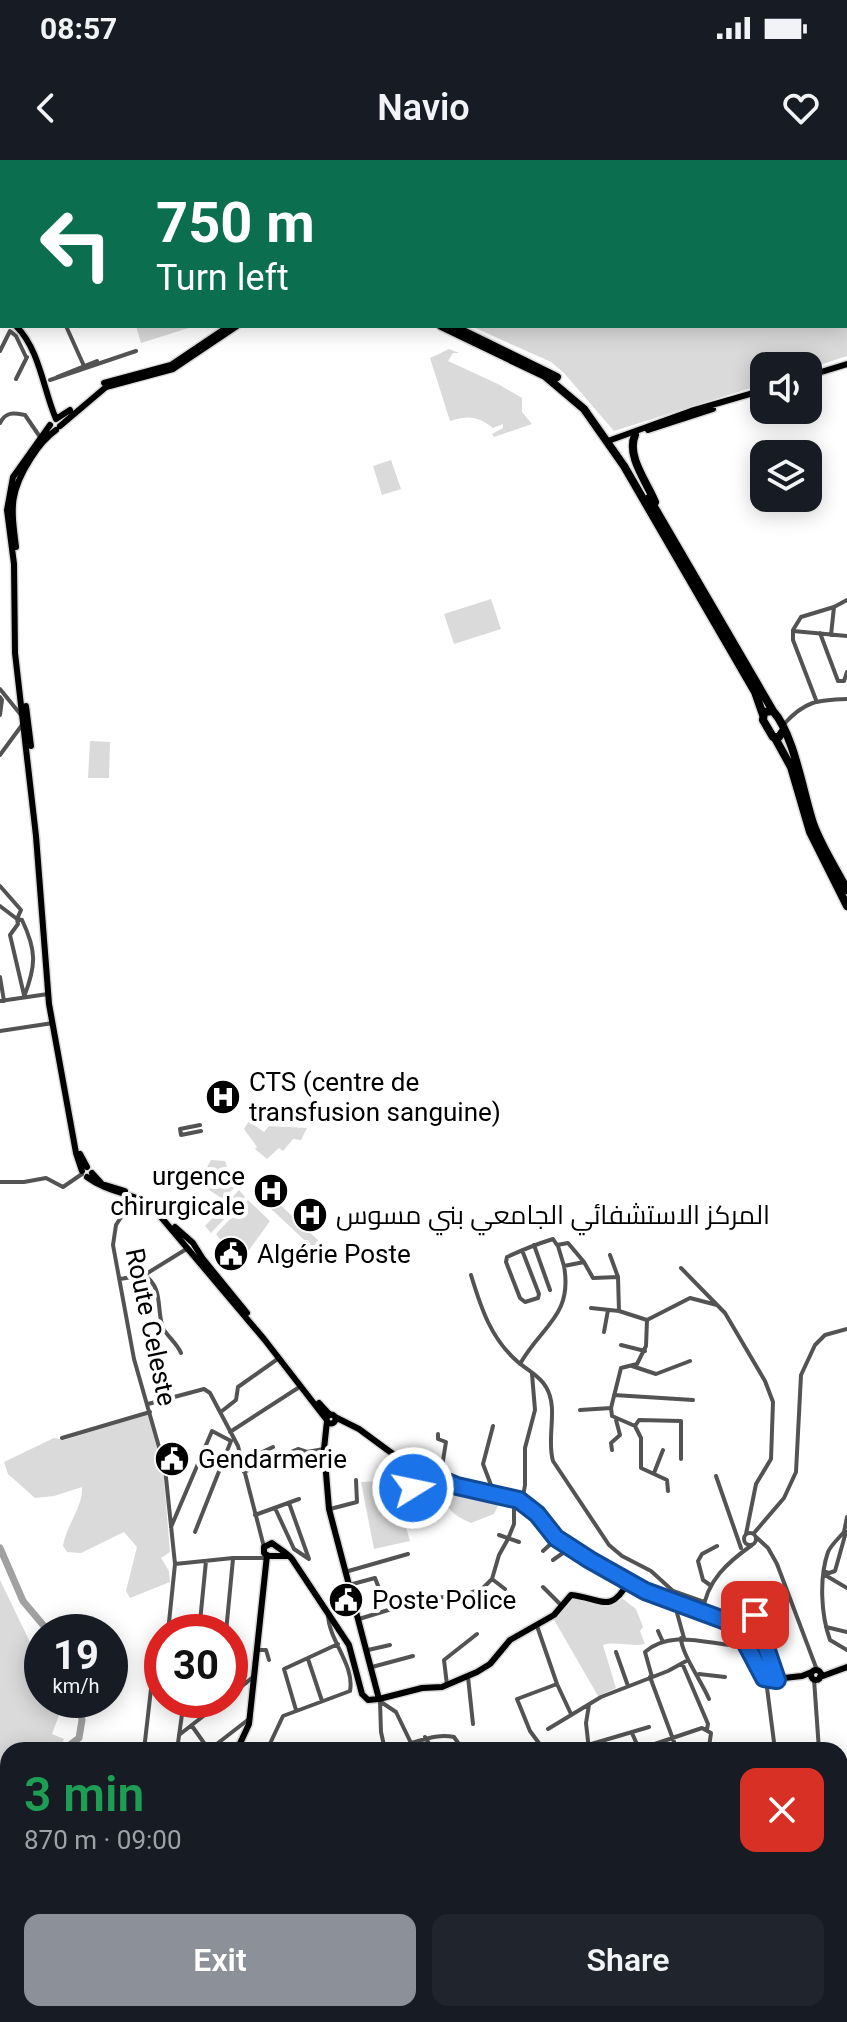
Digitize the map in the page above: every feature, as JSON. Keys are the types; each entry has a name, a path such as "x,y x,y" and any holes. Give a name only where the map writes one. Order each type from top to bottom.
{"highway":[{"path":"445,328 552,380 584,409 612,442 755,692 766,726 791,767 810,832 847,906"},
{"path":"457,328 558,378 590,407 776,714 797,764 815,828 847,890"},
{"path":"635,435 633,453 660,518"},
{"path":"763,715 766,710 776,714"},
{"path":"775,738 781,735 783,728"}],"main road":[{"path":"18,328 26,339 29,355 47,382 55,424"},
{"path":"54,1023 23,720 18,639 18,562 12,503 17,479 40,437 109,380 170,368 220,333"},
{"path":"822,373 847,365"},
{"path":"612,442 750,396"},
{"path":"612,442 750,396"},
{"path":"55,424 10,486 7,510 15,574 15,653 36,836 48,994 76,1153 86,1173 105,1189 134,1197 155,1210 203,1259 330,1420"},
{"path":"86,1173 102,1184 131,1192 151,1202 330,1420 352,1426 397,1457 440,1479 520,1501 537,1514 556,1538 628,1582 726,1621 747,1646 766,1680 815,1675 847,1667"},
{"path":"330,1420 324,1449 329,1509 380,1700"},
{"path":"240,1742 249,1719 269,1551 289,1556 343,1634 353,1655 362,1694 368,1700 447,1685 468,1677 490,1664 510,1640 537,1626 571,1595 613,1601 618,1599 628,1582"}],"street":[{"path":"67,328 84,366"},
{"path":"0,351 10,331 29,355 16,379"},
{"path":"47,382 136,351"},
{"path":"47,382 84,366 111,359"},
{"path":"0,423 12,412 25,415 40,437"},
{"path":"0,535 10,534"},
{"path":"816,700 793,640 793,627 801,617 847,600"},
{"path":"831,635 834,607"},
{"path":"793,631 847,636"},
{"path":"820,633 838,681 844,681 847,672"},
{"path":"0,689 23,720 0,755"},
{"path":"0,697 0,715"},
{"path":"783,728 793,714 816,700 847,699"},
{"path":"776,714 793,714"},
{"path":"0,886 21,910 18,924 10,935 24,997"},
{"path":"0,906 22,920 27,930 35,968 24,997"},
{"path":"0,977 2,1001 48,994"},
{"path":"0,1031 54,1023"},
{"path":"0,1182 46,1178 63,1187 86,1173"},
{"name":"Route Celeste","path":"134,1197 114,1233 129,1334 165,1468 175,1564 170,1614"},
{"path":"520,1364 561,1310 567,1281 553,1239 522,1250 506,1259 520,1298 525,1302 538,1298 539,1294 522,1250"},
{"path":"557,1245 568,1243 593,1278 618,1277"},
{"path":"534,1245 550,1290"},
{"path":"120,1279 144,1275 190,1247"},
{"path":"610,1255 618,1277 619,1311"},
{"path":"564,1266 584,1262"},
{"path":"681,1268 717,1305 765,1381 773,1402 771,1459 756,1484 738,1555"},
{"path":"144,1275 151,1279 158,1292 163,1330 176,1342 181,1353"},
{"path":"471,1275 489,1327 520,1364 544,1383 550,1398 550,1452 553,1461 609,1545 622,1556 651,1571 673,1591 704,1602"},
{"path":"591,1308 619,1311 647,1320 690,1298 717,1305"},
{"path":"604,1332 608,1310"},
{"path":"612,1450 611,1443 620,1435 611,1408 621,1368 637,1364 645,1351 647,1320"},
{"path":"703,1612 710,1585 755,1539 784,1498 796,1472 801,1375 815,1345 825,1335 847,1329"},
{"path":"621,1345 645,1351"},
{"path":"221,1411 236,1400 238,1387 279,1358"},
{"path":"632,1366 656,1374 690,1361"},
{"path":"359,1619 421,1600 467,1594 483,1588 492,1579 499,1555 514,1524 514,1508 520,1501 525,1476 525,1448 535,1410 531,1373"},
{"path":"230,1432 301,1386"},
{"path":"148,1404 204,1389 210,1393 243,1461 255,1515 269,1551 175,1564"},
{"path":"614,1395 693,1400"},
{"path":"580,1410 611,1408"},
{"path":"62,1438 150,1412"},
{"path":"616,1420 635,1426 641,1438 641,1468 667,1480 668,1491"},
{"path":"635,1426 639,1420 681,1421 681,1459"},
{"path":"493,1426 483,1464 494,1493"},
{"path":"170,1530 212,1431 232,1440"},
{"path":"428,1495 415,1495 414,1488 436,1484 440,1479 446,1442 439,1440 438,1434"},
{"path":"195,1532 232,1440"},
{"path":"243,1461 273,1447"},
{"path":"244,1472 298,1449 307,1452 324,1449"},
{"path":"654,1473 663,1450"},
{"path":"716,1476 741,1548"},
{"path":"329,1509 357,1502 356,1480"},
{"path":"255,1515 299,1499"},
{"path":"275,1508 294,1549 309,1559 289,1503"},
{"path":"824,1573 835,1571 847,1517"},
{"path":"846,1532 829,1550 824,1573 825,1626 830,1640 847,1650"},
{"path":"499,1535 519,1542"},
{"path":"745,1537 755,1539 773,1555 809,1654 815,1675 818,1742"},
{"path":"745,1537 755,1539"},
{"path":"543,1551 556,1538"},
{"path":"710,1585 703,1580 698,1561 702,1554 717,1546"},
{"path":"553,1560 570,1548"},
{"path":"345,1572 408,1554"},
{"path":"228,1614 233,1558"},
{"path":"201,1614 206,1561"},
{"path":"824,1573 834,1583 847,1588"},
{"path":"349,1585 375,1578 380,1591"},
{"path":"492,1579 505,1589"},
{"path":"543,1587 562,1606"},
{"path":"759,1599 755,1618 769,1649 777,1680"},
{"path":"677,1613 683,1638 681,1648 708,1724 707,1729 711,1733 710,1742"},
{"path":"270,1742 280,1720 296,1710 348,1694 351,1688 338,1644 329,1628 328,1615"},
{"path":"537,1626 571,1714"},
{"path":"825,1626 847,1632"},
{"path":"658,1631 663,1642"},
{"path":"447,1685 444,1660 477,1634"},
{"path":"674,1742 645,1652 663,1642 683,1638 747,1646"},
{"path":"296,1710 284,1670 286,1666 338,1644"},
{"path":"368,1650 390,1645"},
{"path":"257,1650 266,1650 269,1660"},
{"path":"616,1652 628,1686"},
{"path":"372,1667 413,1656"},
{"path":"308,1659 322,1701"},
{"path":"685,1662 698,1674 709,1699"},
{"path":"548,1729 590,1703 685,1662"},
{"path":"698,1674 725,1677"},
{"path":"248,1681 253,1677"},
{"path":"468,1677 473,1724"},
{"path":"766,1680 773,1742"},
{"path":"538,1742 530,1731 517,1699 557,1684"},
{"path":"380,1700 396,1712 411,1742"},
{"path":"380,1700 383,1742"},
{"path":"588,1742 586,1723 590,1703"},
{"path":"145,1742 148,1718"},
{"path":"178,1742 181,1718"},
{"path":"179,1735 201,1718"},
{"path":"219,1742 249,1719"},
{"path":"191,1726 203,1742"},
{"path":"606,1742 649,1727"},
{"path":"657,1742 707,1729"},
{"path":"632,1733 635,1742"},
{"path":"425,1737 428,1742"},
{"path":"413,1742 425,1737 454,1737 457,1742"}],"shaded area":[{"path":"137,328 189,328 141,343"},
{"path":"475,328 847,328 847,356 822,364 822,352 750,352 750,388 614,431 551,362"},
{"path":"449,349 459,353 453,353 448,361 522,398 522,412 532,424 494,437 492,434 503,428 503,424 493,428 468,417 450,421 430,358"},
{"path":"391,460 401,489 382,495 373,466"},
{"path":"491,599 501,629 454,644 444,614"},
{"path":"90,741 110,742 109,778 88,778"},
{"path":"249,1121 264,1132 269,1126 307,1128 301,1140 293,1139 283,1151 279,1148 267,1159 255,1149 257,1147 244,1129"},
{"path":"211,1160 225,1161 234,1188 223,1199 198,1183"},
{"path":"239,1190 245,1197 211,1233 205,1226"},
{"path":"248,1200 270,1221 239,1264 216,1234"},
{"path":"276,1201 320,1242 314,1249 269,1207"},
{"path":"149,1414 163,1467 170,1552 161,1558 169,1571 170,1582 130,1598 126,1591 137,1547 124,1532 81,1553 67,1552 63,1546 80,1502 82,1487 35,1498 8,1474 4,1462 54,1438 64,1440"},
{"path":"398,1480 400,1506 410,1541 374,1549 361,1482"},
{"path":"441,1482 502,1497 494,1514 471,1523 449,1508"},
{"path":"0,1580 24,1630 24,1718 58,1718 52,1734 64,1739 63,1742 0,1742"},
{"path":"573,1597 614,1603 623,1599 636,1609 643,1627 640,1631 645,1644 603,1645 616,1688 598,1696 553,1618"}],"waterway":[{"path":"0,1548 23,1601 34,1614"},
{"path":"74,1742 79,1738 82,1718"}],"place":[{"name":"CTS (centre de transfusion sanguine)","path":"223,1097"},
{"name":"urgence chirurgicale","path":"271,1191"},
{"name":"المركز الاستشفائي الجامعي بني مسوس","path":"310,1215"},
{"name":"Algérie Poste","path":"231,1254"},
{"name":"Gendarmerie","path":"172,1459"},
{"name":"Poste Police","path":"346,1600"}],"route":[{"path":"413,1488 436,1484 440,1479 519,1500 537,1514 556,1538 590,1560 645,1591 726,1621 744,1640 764,1678 777,1680 755,1615"}]}
